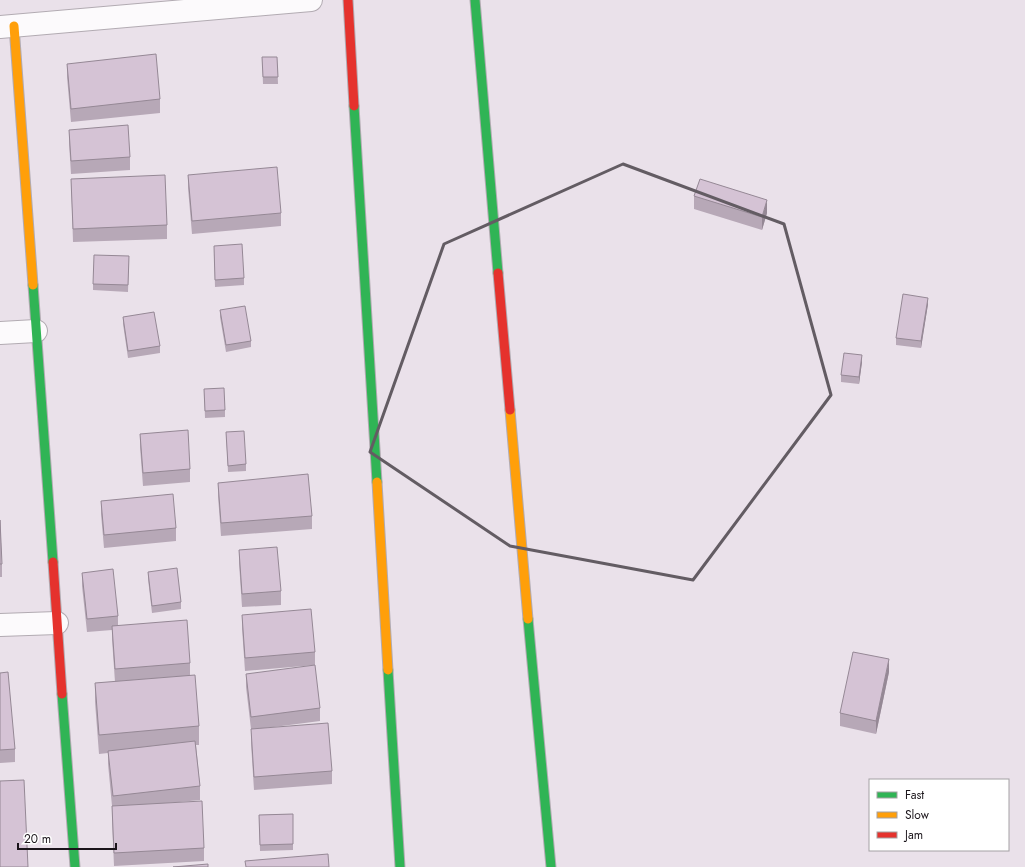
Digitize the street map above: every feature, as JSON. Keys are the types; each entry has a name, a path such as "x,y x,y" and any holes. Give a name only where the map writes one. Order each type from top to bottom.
{"street":[{"path":"75,867 36,331 7,27 311,0"},
{"path":"348,0 400,867"},
{"path":"475,0 535,700 551,867"},
{"path":"0,333 36,331"},
{"path":"0,625 57,623"}],"highlighted area":[{"path":"623,164 784,224 831,395 693,580 510,546 370,452 444,244"}],"building":[{"path":"156,54 160,99 71,109 67,64"},
{"path":"262,57 277,57 278,77 263,77"},
{"path":"128,125 130,157 71,161 69,130"},
{"path":"277,167 281,213 192,221 188,175"},
{"path":"165,175 167,225 73,229 71,179"},
{"path":"700,179 767,200 762,217 694,196"},
{"path":"242,244 244,278 215,280 214,246"},
{"path":"94,255 129,256 128,285 93,284"},
{"path":"903,294 928,298 921,341 896,338"},
{"path":"245,306 251,341 226,345 220,310"},
{"path":"154,312 160,346 128,351 123,317"},
{"path":"844,353 862,355 859,377 841,375"},
{"path":"224,388 225,410 205,411 204,389"},
{"path":"188,430 190,469 143,473 140,434"},
{"path":"244,431 246,464 228,466 226,432"},
{"path":"308,474 312,516 221,523 218,483"},
{"path":"173,494 176,528 104,535 101,501"},
{"path":"0,520 2,564 0,564"},
{"path":"277,547 281,591 242,594 239,550"},
{"path":"177,568 181,602 152,606 148,572"},
{"path":"113,569 118,616 87,619 82,573"},
{"path":"311,609 315,652 245,658 242,615"},
{"path":"187,620 190,663 115,669 112,626"},
{"path":"853,652 889,659 876,721 840,713"},
{"path":"315,665 320,708 251,717 246,674"},
{"path":"8,672 15,749 0,750 0,673"},
{"path":"195,675 199,726 99,735 95,683"},
{"path":"328,723 332,771 254,777 251,729"},
{"path":"195,741 200,786 113,796 108,751"},
{"path":"24,780 28,867 0,867 0,781"},
{"path":"202,801 204,848 114,853 112,806"},
{"path":"293,814 293,844 260,845 259,815"},
{"path":"328,854 329,867 246,867 245,861"},
{"path":"208,864 208,867 173,867"}],"traffic: fast":[{"path":"475,0 498,273"},
{"path":"354,106 377,482"},
{"path":"33,285 53,562"},
{"path":"528,619 551,867"},
{"path":"388,670 400,867"},
{"path":"62,694 75,867"}],"traffic: slow":[{"path":"14,26 33,285"},
{"path":"510,410 528,619"},
{"path":"377,482 388,670"}],"traffic: jam":[{"path":"348,0 354,106"},
{"path":"498,273 510,410"},
{"path":"53,562 62,694"}]}
